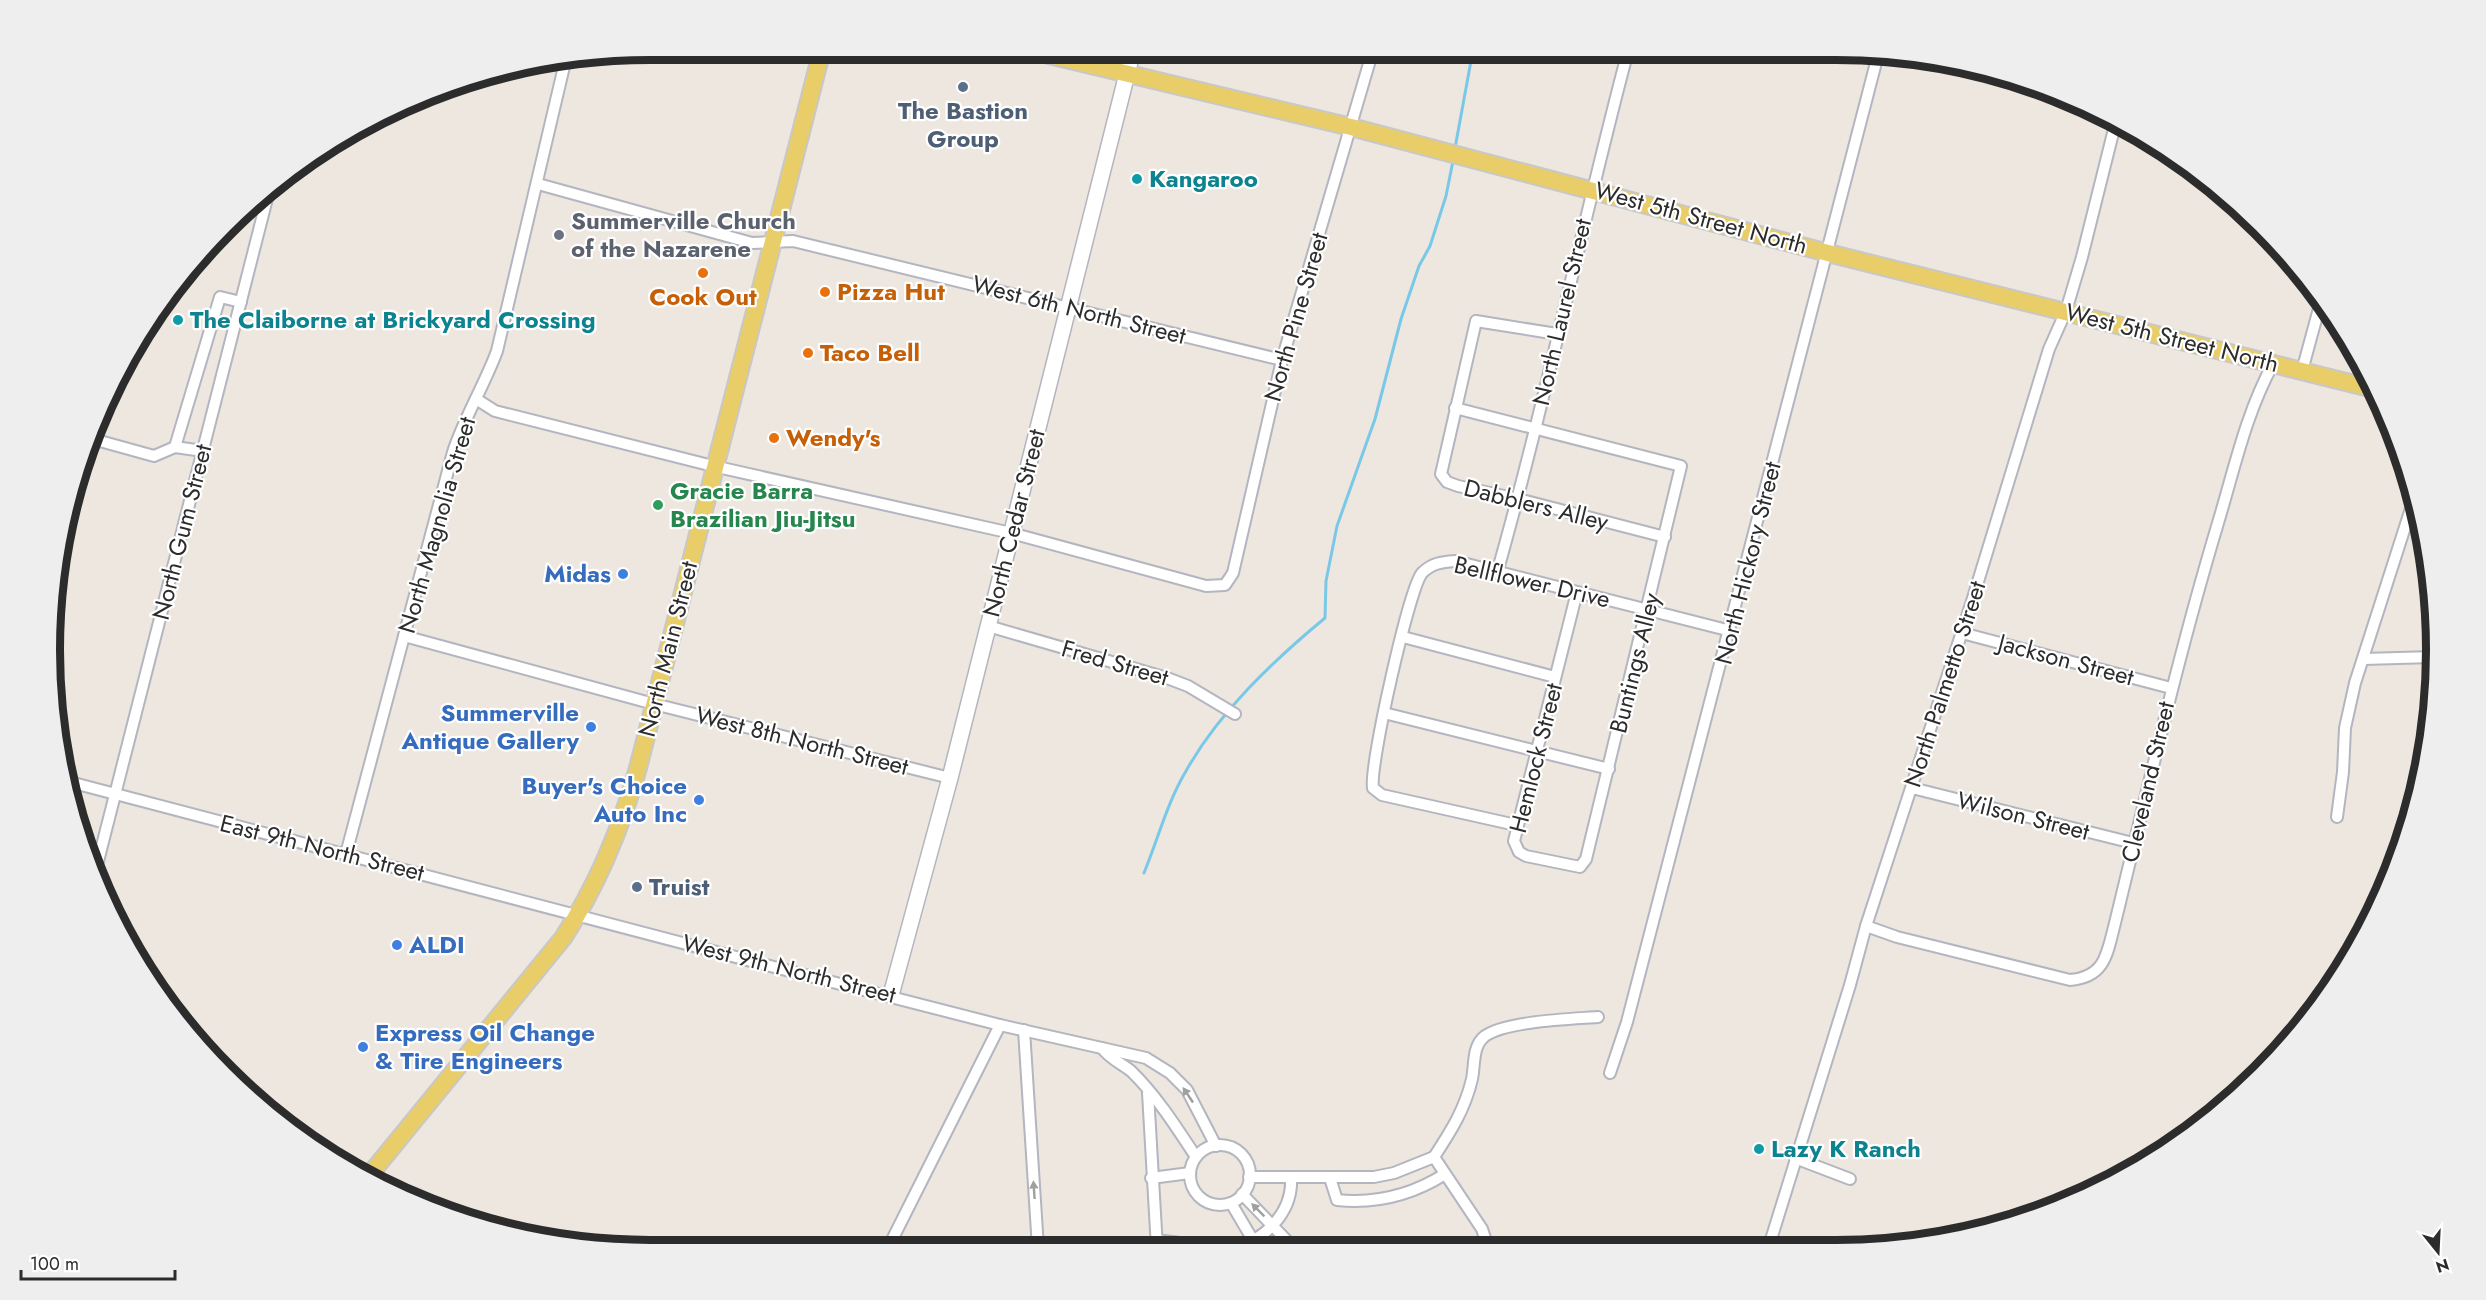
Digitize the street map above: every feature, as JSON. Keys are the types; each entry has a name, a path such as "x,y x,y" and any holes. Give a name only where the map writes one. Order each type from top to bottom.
{"main road":[{"name":"North Main Street","path":"373,1171 548,959 579,914 615,836 628,802 654,704 713,466 819,60"},
{"name":"West 5th Street North","path":"1070,60 1352,127 1508,170 1592,188 1828,253 2364,386"}],"street":[{"name":"North Cedar Street","path":"891,995 950,778 1131,60"},
{"name":"North Pine Street","path":"1011,533 1206,586 1225,585 1233,573 1281,360 1370,60"},
{"name":"North Laurel Street","path":"1497,573 1518,499 1592,188 1626,60"},
{"name":"North Hickory Street","path":"1610,1073 1627,1022 1731,631 1876,61"},
{"name":"North Magnolia Street","path":"346,854 453,452 465,418 497,351 564,66"},
{"name":"North Palmetto Street","path":"1771,1240 1850,986 1866,926 1962,633 2049,348 2066,311 2114,130"},
{"name":"West 6th North Street","path":"538,184 752,243 794,241 1281,360"},
{"name":"North Gum Street","path":"99,859 266,202"},
{"path":"175,447 220,297 241,302"},
{"path":"2302,371 2318,310"},
{"name":"Dabblers Alley","path":"1557,334 1476,321 1441,474 1447,482 1665,537"},
{"name":"Cleveland Street","path":"1866,926 1897,937 2070,980 2095,973 2106,958 2192,608 2249,421 2273,364"},
{"path":"476,399 495,411 713,466 1011,533"},
{"path":"1455,408 1535,428"},
{"name":"Buntings Alley","path":"1535,428 1682,466 1586,859"},
{"path":"99,441 154,456 175,447 203,451"},
{"path":"2337,817 2343,772 2345,728 2355,683 2410,513"},
{"name":"Bellflower Drive","path":"1516,825 1376,792 1371,780 1384,713 1411,600 1422,574 1438,562 1455,561 1731,631"},
{"name":"Hemlock Street","path":"1576,592 1516,825 1514,841 1519,852 1526,856 1580,867 1586,859"},
{"name":"Fred Street","path":"988,626 1178,682 1235,714"},
{"name":"Jackson Street","path":"1962,633 2171,688"},
{"name":"West 8th North Street","path":"404,636 654,704 950,778"},
{"path":"1403,637 1555,677"},
{"path":"2363,659 2426,657"},
{"path":"1384,713 1609,769"},
{"name":"East 9th North Street","path":"75,784 579,914"},
{"name":"Wilson Street","path":"1912,788 2133,843"},
{"name":"West 9th North Street","path":"579,914 770,966 999,1024 1140,1056 1170,1073 1187,1090 1216,1146"},
{"path":"1249,1177 1374,1177 1394,1173 1434,1156 1463,1110 1473,1075 1474,1058 1484,1037 1496,1031 1552,1020 1598,1017"},
{"path":"892,1240 999,1024"},
{"path":"1024,1030 1037,1240"},
{"name":"West 9th North Street","path":"1102,1048 1109,1057 1131,1071 1176,1126 1196,1157"},
{"path":"1131,1071 1140,1056"},
{"path":"1148,1093 1156,1240"},
{"path":"1216,1146 1232,1148 1240,1154 1246,1161 1249,1177 1242,1194 1231,1203 1222,1205 1203,1200 1191,1185 1190,1173 1196,1157 1203,1150 1216,1146"},
{"path":"1434,1156 1482,1229 1486,1240"},
{"path":"1795,1158 1850,1179"},
{"path":"1151,1178 1190,1173"},
{"path":"1330,1178 1337,1200 1369,1201 1406,1193 1445,1174"},
{"path":"1257,1240 1273,1225 1289,1200 1291,1178"},
{"path":"1242,1194 1287,1240"},
{"path":"1231,1203 1252,1240"}],"waterway":[{"path":"1455,148 1471,60"},
{"path":"1144,873 1173,796 1199,749 1248,688 1325,618 1326,581 1337,526 1375,419 1401,319 1419,266 1430,246 1446,196 1453,161"}],"place":[{"name":"The Bastion Group","path":"963,87"},
{"name":"Kangaroo","path":"1137,179"},
{"name":"Summerville Church of the Nazarene","path":"559,235"},
{"name":"Cook Out","path":"703,273"},
{"name":"Pizza Hut","path":"825,292"},
{"name":"The Claiborne at Brickyard Crossing","path":"178,320"},
{"name":"Taco Bell","path":"808,353"},
{"name":"Wendy's","path":"774,438"},
{"name":"Gracie Barra Brazilian Jiu-Jitsu","path":"658,505"},
{"name":"Midas","path":"623,574"},
{"name":"Summerville Antique Gallery","path":"591,727"},
{"name":"Buyer's Choice Auto Inc","path":"699,800"},
{"name":"Truist","path":"637,887"},
{"name":"ALDI","path":"397,945"},
{"name":"Express Oil Change & Tire Engineers","path":"363,1047"},
{"name":"Lazy K Ranch","path":"1759,1149"}]}
